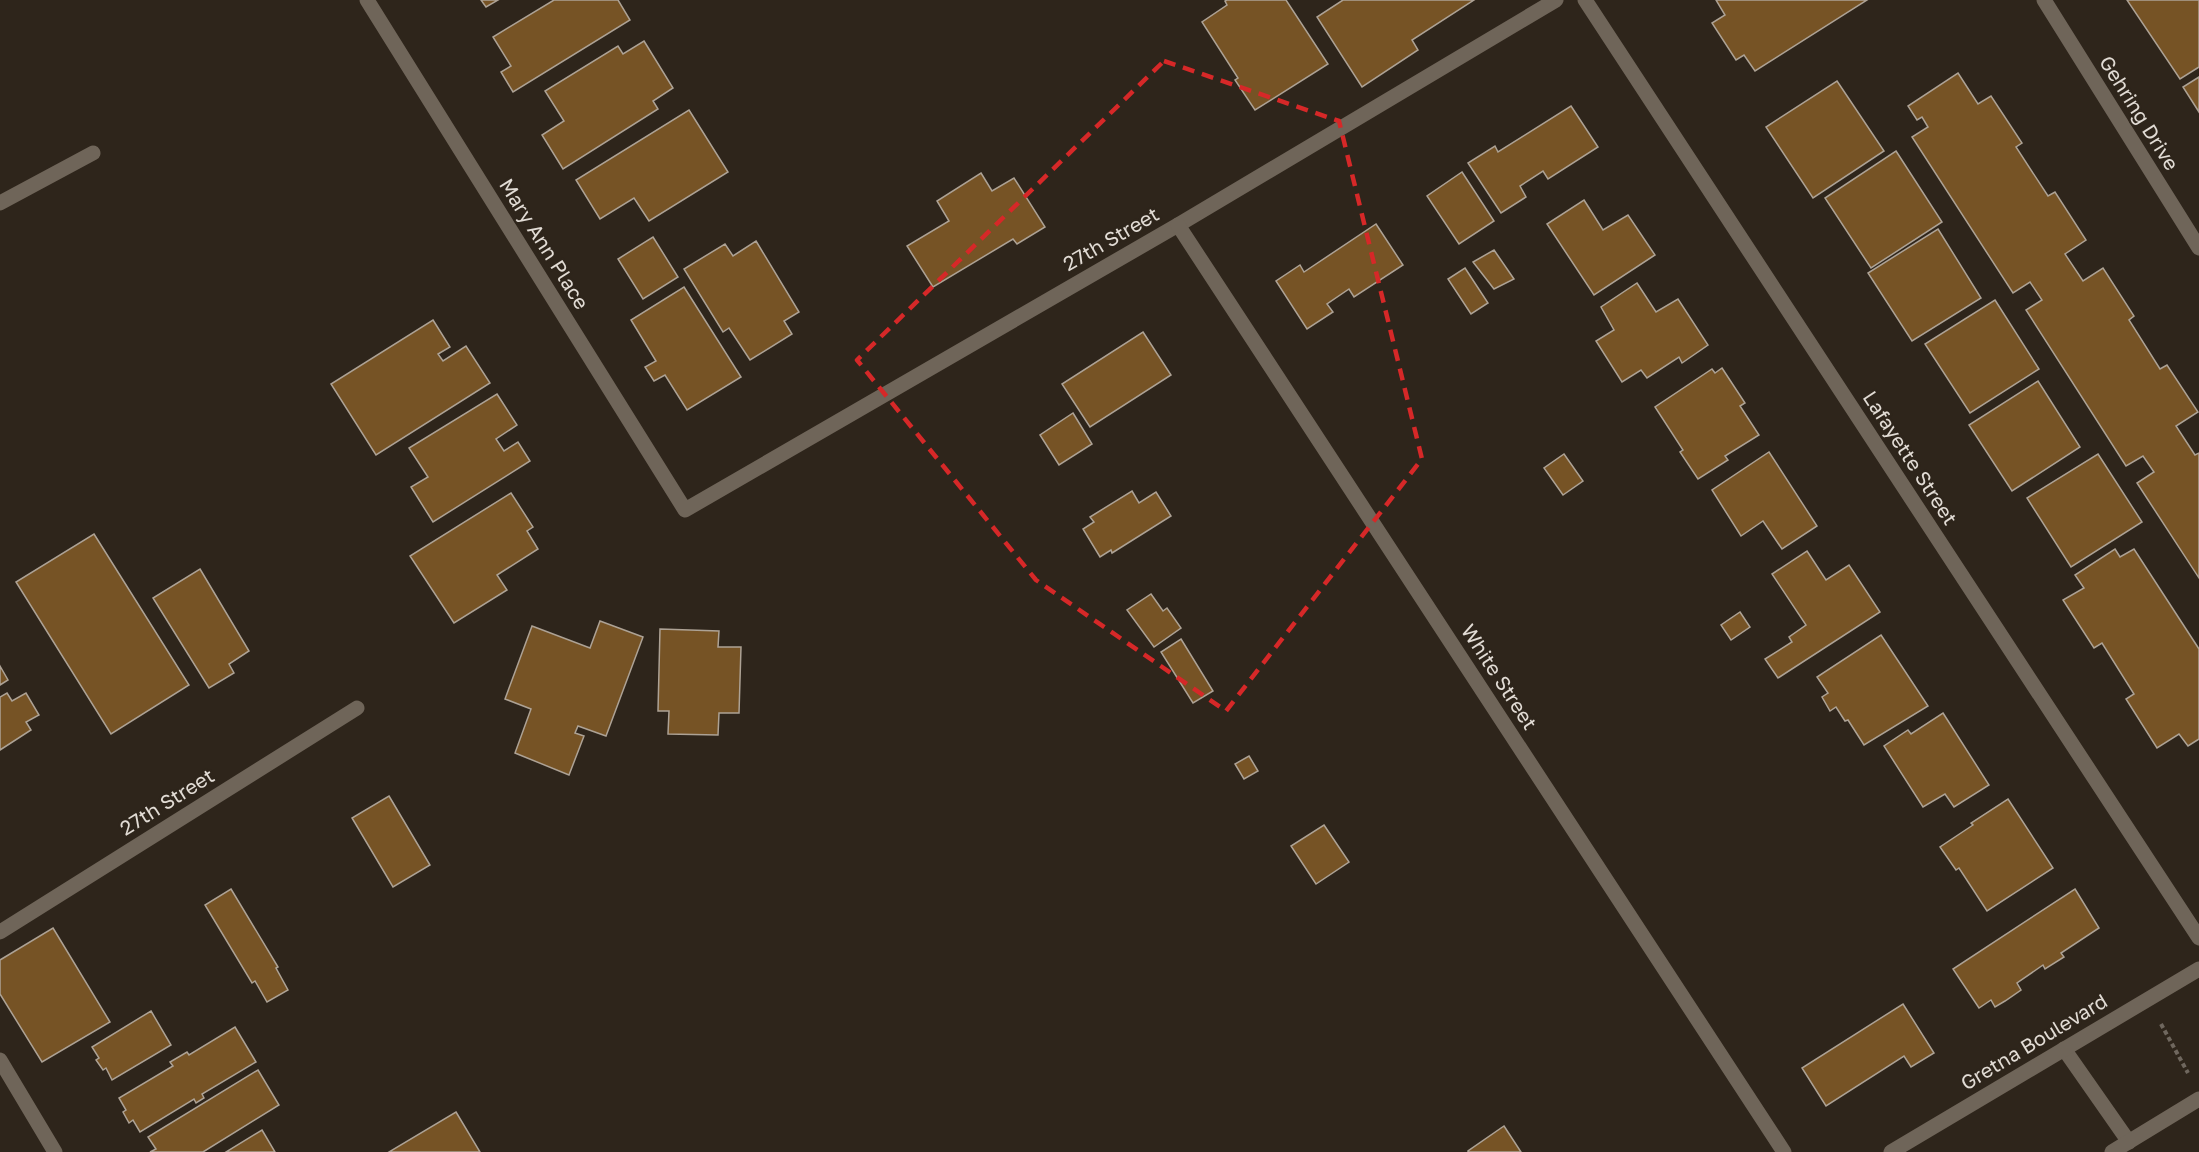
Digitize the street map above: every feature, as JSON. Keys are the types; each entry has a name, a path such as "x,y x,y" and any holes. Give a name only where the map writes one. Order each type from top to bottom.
{"street":[{"name":"Mary Ann Place","path":"367,0 685,510"},
{"name":"27th Street","path":"685,510 1178,225 1556,0"},
{"name":"Lafayette Street","path":"1585,0 2199,938"},
{"name":"Gehring Drive","path":"2044,0 2199,248"},
{"path":"0,203 93,153"},
{"name":"White Street","path":"1178,225 1784,1152"},
{"name":"27th Street","path":"0,932 357,708"},
{"name":"Gretna Boulevard","path":"1891,1152 2199,969"},
{"path":"2064,1049 2129,1142"},
{"path":"0,1060 55,1152"},
{"path":"2112,1152 2199,1100"}],"path":[{"path":"2161,1023 2188,1074"}],"highlighted area":[{"path":"1164,61 1339,121 1422,459 1226,711 1036,580 857,360"}],"building":[{"path":"481,0 498,0 486,7"},
{"path":"554,0 618,0 630,20 513,92 501,72 511,66 493,37"},
{"path":"1286,0 1328,64 1255,110 1235,80 1238,78 1202,22 1227,5 1225,1"},
{"path":"1343,0 1474,0 1412,40 1418,50 1362,87 1317,17"},
{"path":"1716,0 1867,0 1755,71 1744,55 1736,60 1712,23 1725,15"},
{"path":"2127,0 2199,0 2199,67 2180,79"},
{"path":"644,41 673,88 653,101 658,109 563,169 542,135 564,121 545,91 618,46 623,54"},
{"path":"1958,73 1978,104 1991,96 2022,143 2016,147 2048,196 2055,192 2086,240 2065,254 2083,281 2103,268 2134,316 2129,320 2160,369 2167,365 2198,412 2176,426 2195,455 2199,453 2199,578 2137,483 2154,472 2143,456 2126,466 2026,310 2042,300 2030,282 2013,293 1912,137 1928,127 1922,117 1917,120 1908,106"},
{"path":"2199,77 2199,112 2183,87"},
{"path":"1837,81 1884,151 1813,198 1766,127"},
{"path":"1571,106 1598,147 1548,179 1543,171 1520,186 1526,197 1501,213 1468,163 1495,146 1498,152"},
{"path":"689,110 728,172 649,221 634,198 600,219 576,180"},
{"path":"1896,151 1942,222 1871,268 1825,198"},
{"path":"1462,172 1494,221 1459,244 1427,196"},
{"path":"981,173 992,191 1014,178 1045,227 1017,244 1013,239 933,287 907,246 949,221 937,201"},
{"path":"1584,200 1603,230 1628,215 1655,255 1594,295 1547,224"},
{"path":"1376,224 1403,265 1354,297 1349,289 1327,304 1333,312 1307,329 1276,281 1300,265 1304,272"},
{"path":"1938,229 1981,298 1912,341 1868,273"},
{"path":"653,237 678,277 643,299 618,259"},
{"path":"756,241 799,312 784,321 792,334 750,360 729,328 723,332 684,269 725,244 733,256"},
{"path":"1494,250 1514,279 1494,289 1473,262"},
{"path":"1465,268 1488,303 1471,314 1448,279"},
{"path":"1637,283 1656,312 1678,299 1708,345 1682,363 1679,357 1647,378 1641,370 1622,382 1596,341 1614,330 1601,307"},
{"path":"684,287 741,377 687,410 665,375 654,381 645,367 656,361 631,320"},
{"path":"1995,300 2039,369 1970,413 1925,344"},
{"path":"433,320 450,347 438,354 443,361 466,346 490,383 376,455 331,384"},
{"path":"1143,332 1171,375 1090,427 1062,384"},
{"path":"1722,368 1745,403 1740,406 1759,435 1725,456 1728,460 1698,479 1680,452 1683,450 1655,407 1712,369 1715,373"},
{"path":"2038,381 2080,447 2012,491 1969,425"},
{"path":"497,394 517,425 496,439 504,451 518,442 530,461 433,522 411,487 428,477 409,448"},
{"path":"1073,413 1092,444 1059,465 1040,435"},
{"path":"1769,452 1817,526 1782,549 1763,521 1741,536 1712,490"},
{"path":"1564,454 1583,481 1563,495 1544,468"},
{"path":"2098,454 2142,522 2071,567 2027,498"},
{"path":"1132,491 1139,503 1156,492 1171,516 1112,553 1111,550 1100,557 1083,529 1094,522 1090,517"},
{"path":"511,493 533,527 527,531 538,549 497,575 507,590 454,623 410,556"},
{"path":"94,534 189,685 111,734 16,582"},
{"path":"2115,549 2120,557 2134,549 2199,649 2199,739 2188,746 2179,734 2157,748 2126,699 2134,694 2102,643 2094,648 2063,600 2084,588 2075,575"},
{"path":"1807,551 1826,580 1849,565 1880,612 1778,678 1765,659 1792,642 1789,637 1806,625 1772,574"},
{"path":"200,569 249,651 229,664 234,673 209,688 153,598"},
{"path":"1151,594 1163,611 1167,608 1181,628 1154,647 1127,610"},
{"path":"1740,612 1750,627 1731,640 1721,625"},
{"path":"600,621 643,637 606,736 578,726 575,733 584,736 569,775 515,753 531,709 505,699 532,626 590,648"},
{"path":"660,629 719,631 718,647 741,647 739,713 719,713 718,735 668,734 669,711 658,711"},
{"path":"1881,635 1928,706 1864,745 1848,720 1845,721 1836,707 1830,711 1822,697 1828,693 1817,677"},
{"path":"1181,639 1213,691 1193,703 1161,652"},
{"path":"0,666 8,680 0,685"},
{"path":"7,693 12,701 26,693 39,715 26,722 31,730 0,750 0,697"},
{"path":"1943,713 1989,785 1954,807 1945,794 1923,807 1884,746 1908,730 1911,734"},
{"path":"1249,756 1258,771 1244,779 1235,764"},
{"path":"389,796 430,865 393,887 352,818"},
{"path":"2008,799 2053,868 1987,911 1959,868 1956,870 1940,847"},
{"path":"1324,825 1349,862 1316,884 1291,846"},
{"path":"231,889 278,967 276,968 288,990 267,1002 255,981 252,983 205,905"},
{"path":"2075,889 2099,928 2061,953 2064,957 2045,969 2043,965 2017,983 2021,990 2005,1001 1995,1007 1991,1000 1979,1008 1953,969"},
{"path":"53,928 110,1022 42,1062 0,994 0,960"},
{"path":"1903,1004 1934,1053 1911,1067 1904,1056 1826,1106 1802,1068"},
{"path":"151,1011 171,1045 112,1080 106,1068 103,1070 96,1060 99,1058 92,1047"},
{"path":"235,1027 256,1062 202,1094 204,1098 196,1103 194,1099 140,1132 133,1120 129,1123 123,1112 126,1110 119,1098 173,1066 170,1062 187,1052 189,1055"},
{"path":"258,1070 279,1105 203,1152 150,1152 156,1149 148,1137"},
{"path":"456,1112 480,1152 389,1152"},
{"path":"1504,1126 1521,1152 1468,1152 1468,1151"},
{"path":"262,1130 275,1152 226,1152"}]}
